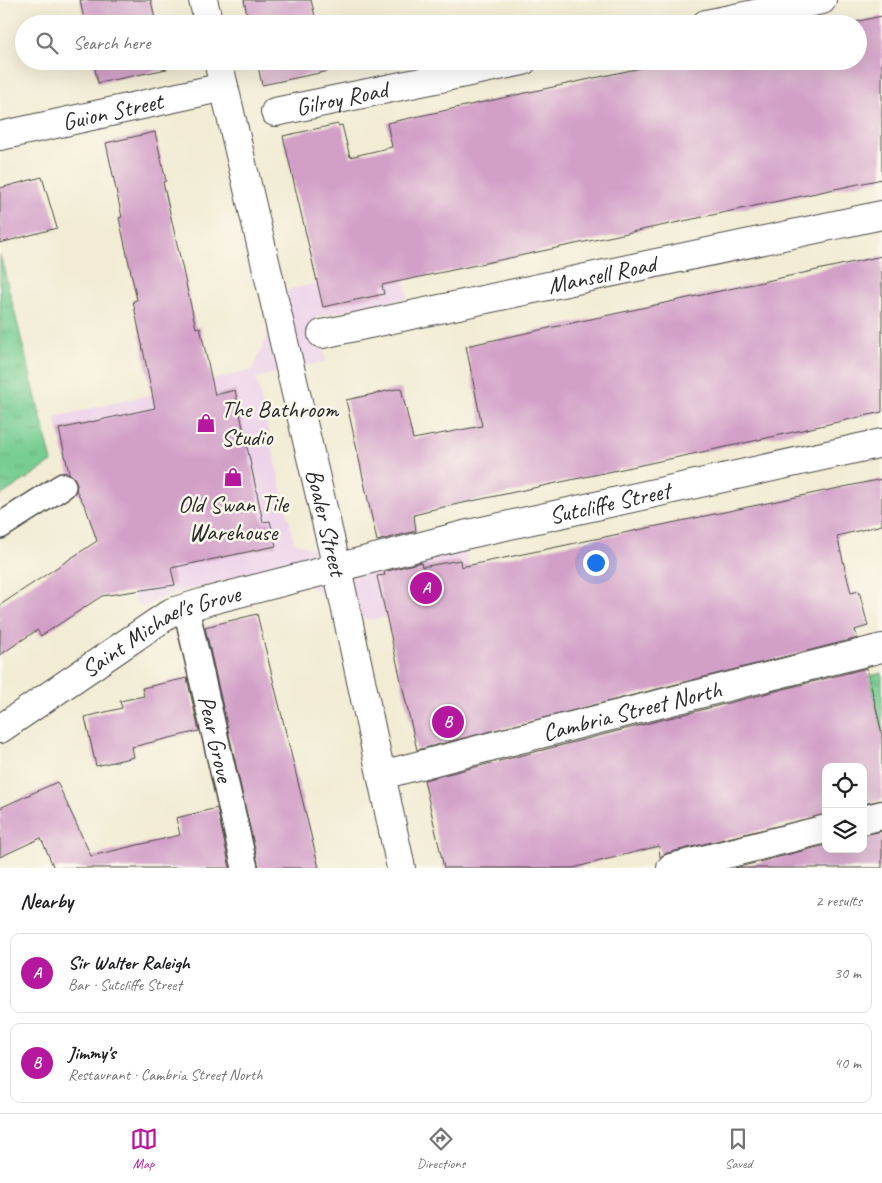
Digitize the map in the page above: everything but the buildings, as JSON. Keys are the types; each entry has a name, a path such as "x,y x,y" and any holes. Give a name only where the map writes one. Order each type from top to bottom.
{"street":[{"path":"203,0 207,15"},
{"path":"750,15 822,0"},
{"name":"Boaler Street","path":"220,70 337,568 401,868"},
{"name":"Gilroy Road","path":"275,112 479,70"},
{"name":"Guion Street","path":"0,136 224,87"},
{"name":"Mansell Road","path":"322,334 882,215"},
{"name":"Sutcliffe Street","path":"337,568 464,535 882,443"},
{"path":"0,526 63,486"},
{"name":"Saint Michael's Grove","path":"0,729 172,612 337,568"},
{"name":"Pear Grove","path":"186,608 245,868"},
{"name":"Cambria Street North","path":"382,775 882,648"},
{"path":"867,819 882,815"},
{"path":"671,868 822,830"}],"shaded area":[{"path":"401,266 408,298 316,317 326,361 256,378 294,542 370,568 465,549 477,602 369,620 278,570 173,593 144,608 135,602 133,591 114,594 86,508 69,476 55,417 252,370 289,289"}],"green space":[{"path":"0,254 52,462 0,496"},
{"path":"882,673 882,746 870,676"}],"place":[{"name":"The Bathroom Studio","path":"206,423"},
{"name":"Old Swan Tile Warehouse","path":"233,477"},
{"name":"Sir Walter Raleigh","path":"426,588"},
{"name":"Jimmy's","path":"448,722"}]}
